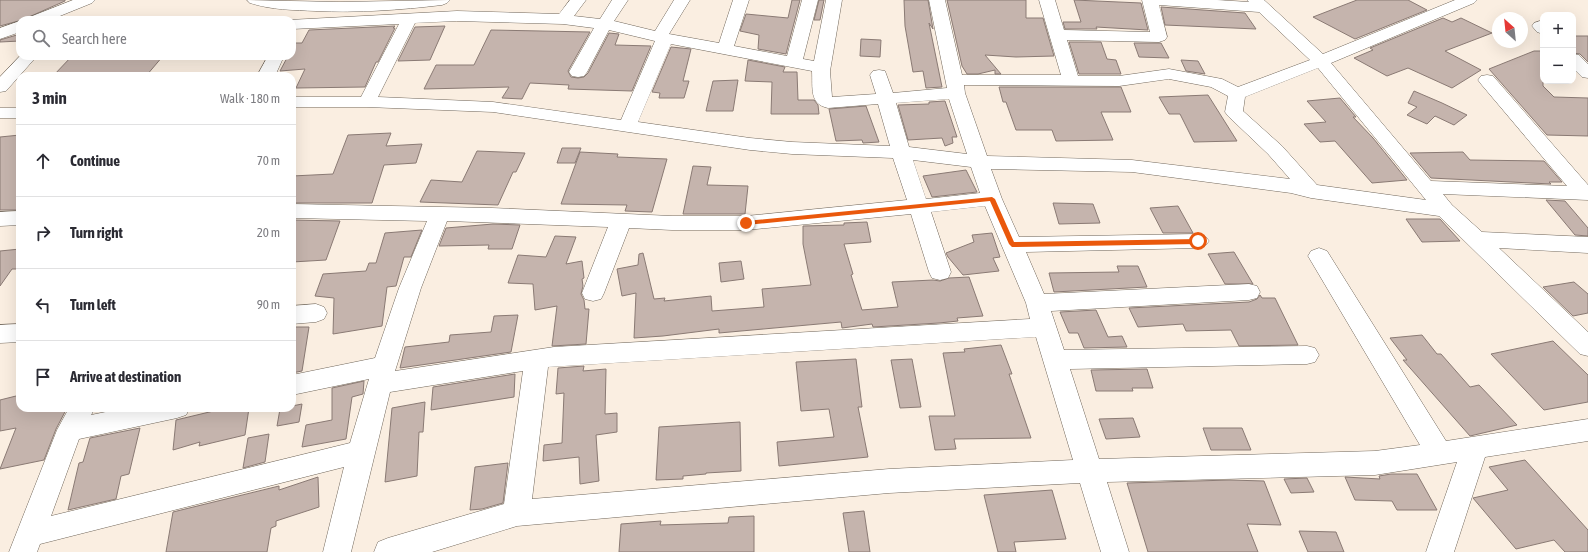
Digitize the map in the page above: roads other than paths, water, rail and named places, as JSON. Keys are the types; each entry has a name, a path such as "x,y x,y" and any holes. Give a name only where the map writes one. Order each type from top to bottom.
{"street":[{"path":"46,16 87,0"},
{"path":"255,0 293,5 365,6 415,4 442,0"},
{"path":"562,19 578,0"},
{"path":"578,72 604,24 620,0"},
{"path":"627,126 662,38 682,0"},
{"path":"725,50 741,0"},
{"path":"794,63 810,0"},
{"path":"834,0 821,71 823,98 824,101 828,103 886,100 955,86 1070,81 1119,81 1169,74 1216,83 1237,94 1321,62 1469,0"},
{"path":"937,0 955,86 979,162 992,199 1037,303 1091,471 1115,552"},
{"path":"1047,0 1070,81"},
{"path":"1057,35 1159,36 1150,0 1259,4 1321,62 1445,210 1588,347"},
{"path":"63,16 72,6"},
{"path":"296,24 457,16 562,19 604,24 662,38 813,66 819,68 821,71"},
{"path":"366,102 409,19"},
{"path":"0,34 16,28"},
{"path":"0,87 25,60"},
{"path":"268,72 274,60"},
{"path":"1576,62 1588,74"},
{"path":"879,75 901,152 940,272"},
{"path":"1487,80 1586,193"},
{"path":"1237,94 1234,112 1275,150 1311,191"},
{"path":"296,102 366,102 493,107 750,144 792,148 901,152 979,162 1132,166 1291,186 1311,191 1445,210"},
{"path":"0,114 16,112"},
{"path":"1426,187 1586,193"},
{"path":"296,211 440,214 672,223 746,223 992,199"},
{"path":"337,552 360,452 382,375 406,298 440,214"},
{"path":"0,219 16,218"},
{"path":"593,293 621,221"},
{"path":"1477,239 1588,245"},
{"path":"1012,244 1198,241"},
{"path":"1319,256 1439,453"},
{"path":"1037,303 1250,292"},
{"path":"296,315 316,313"},
{"path":"296,385 554,357 1045,327"},
{"path":"0,334 16,333"},
{"path":"1055,360 1307,355"},
{"path":"517,513 537,359"},
{"path":"26,543 76,419 140,412"},
{"path":"388,552 517,513 889,481 1091,471 1375,463 1475,447 1583,437"},
{"path":"1440,552 1475,447"},
{"path":"26,543 360,452"}]}
